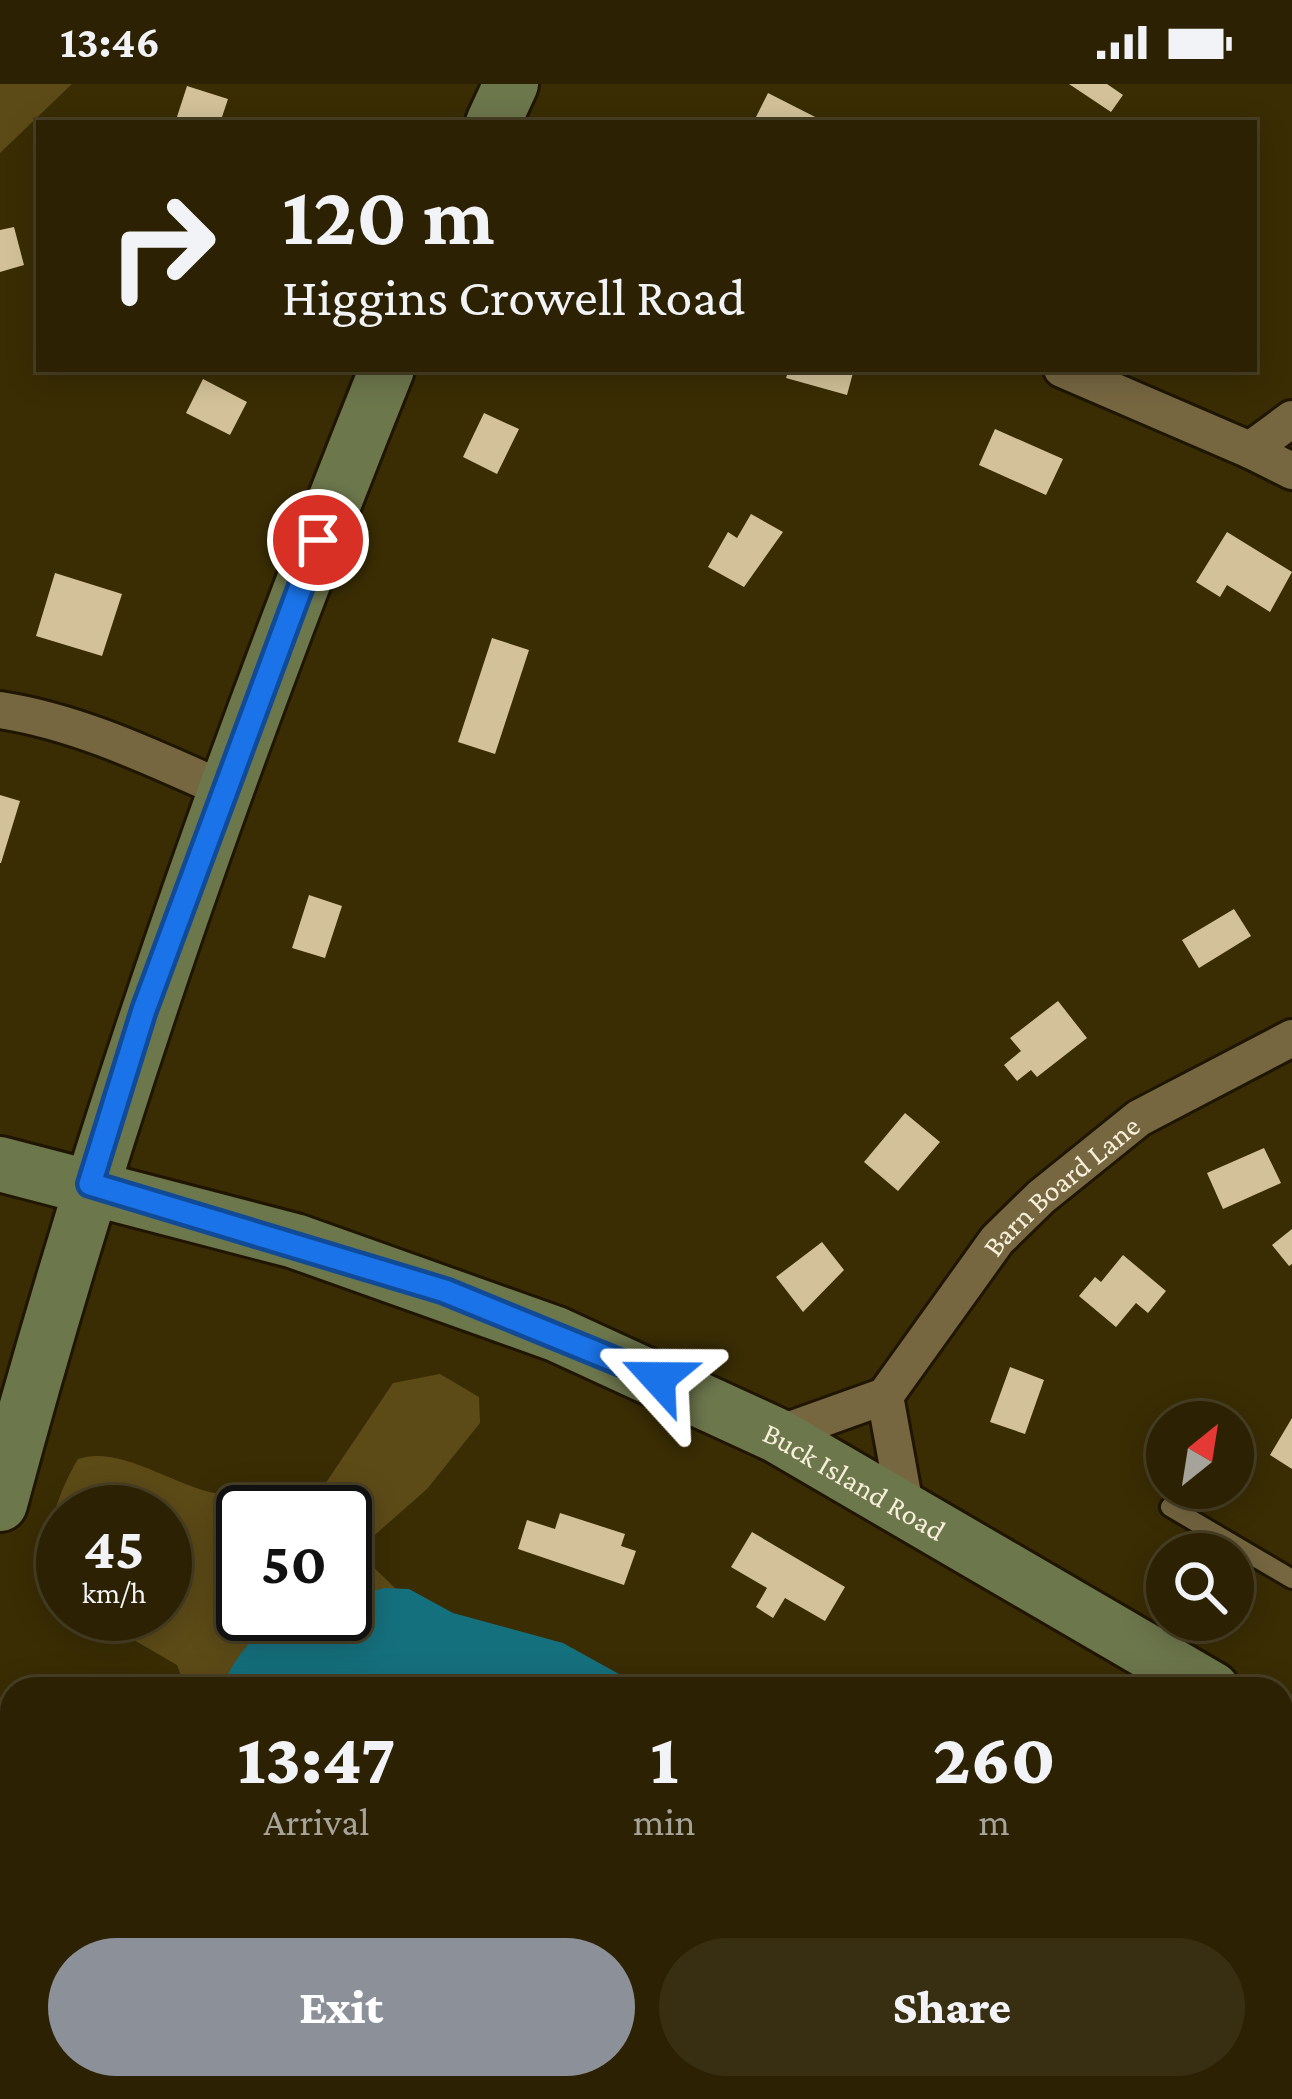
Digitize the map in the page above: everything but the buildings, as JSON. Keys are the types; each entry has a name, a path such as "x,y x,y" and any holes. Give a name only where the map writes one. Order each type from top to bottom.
{"main road":[{"path":"0,1504 90,1184 223,789 296,590 386,372"},
{"name":"Buck Island Road","path":"0,1164 295,1241 491,1307 776,1435 1191,1677"}],"street":[{"path":"1069,372 1292,471"},
{"path":"1250,450 1292,419"},
{"path":"0,710 35,716 131,748 223,789"},
{"name":"Barn Board Lane","path":"885,1396 997,1240 1041,1197 1139,1118 1292,1038"},
{"path":"776,1435 885,1396 906,1511"}],"lane":[{"path":"1173,1509 1292,1579"}],"shaded area":[{"path":"0,84 72,84 0,153"},
{"path":"440,1374 479,1397 480,1423 427,1489 372,1537 372,1485 324,1485 393,1383"},
{"path":"94,1456 128,1461 189,1485 65,1485 78,1459"},
{"path":"192,1486 216,1493 216,1641 254,1641 228,1677 182,1677 177,1665 136,1641 192,1641"},
{"path":"372,1566 396,1589 372,1594"}],"water":[{"path":"409,1589 453,1613 563,1643 624,1677 226,1677 252,1641 372,1641 372,1592"}],"route":[{"path":"318,540 144,1010 90,1184 295,1241 445,1291 658,1378"}]}
